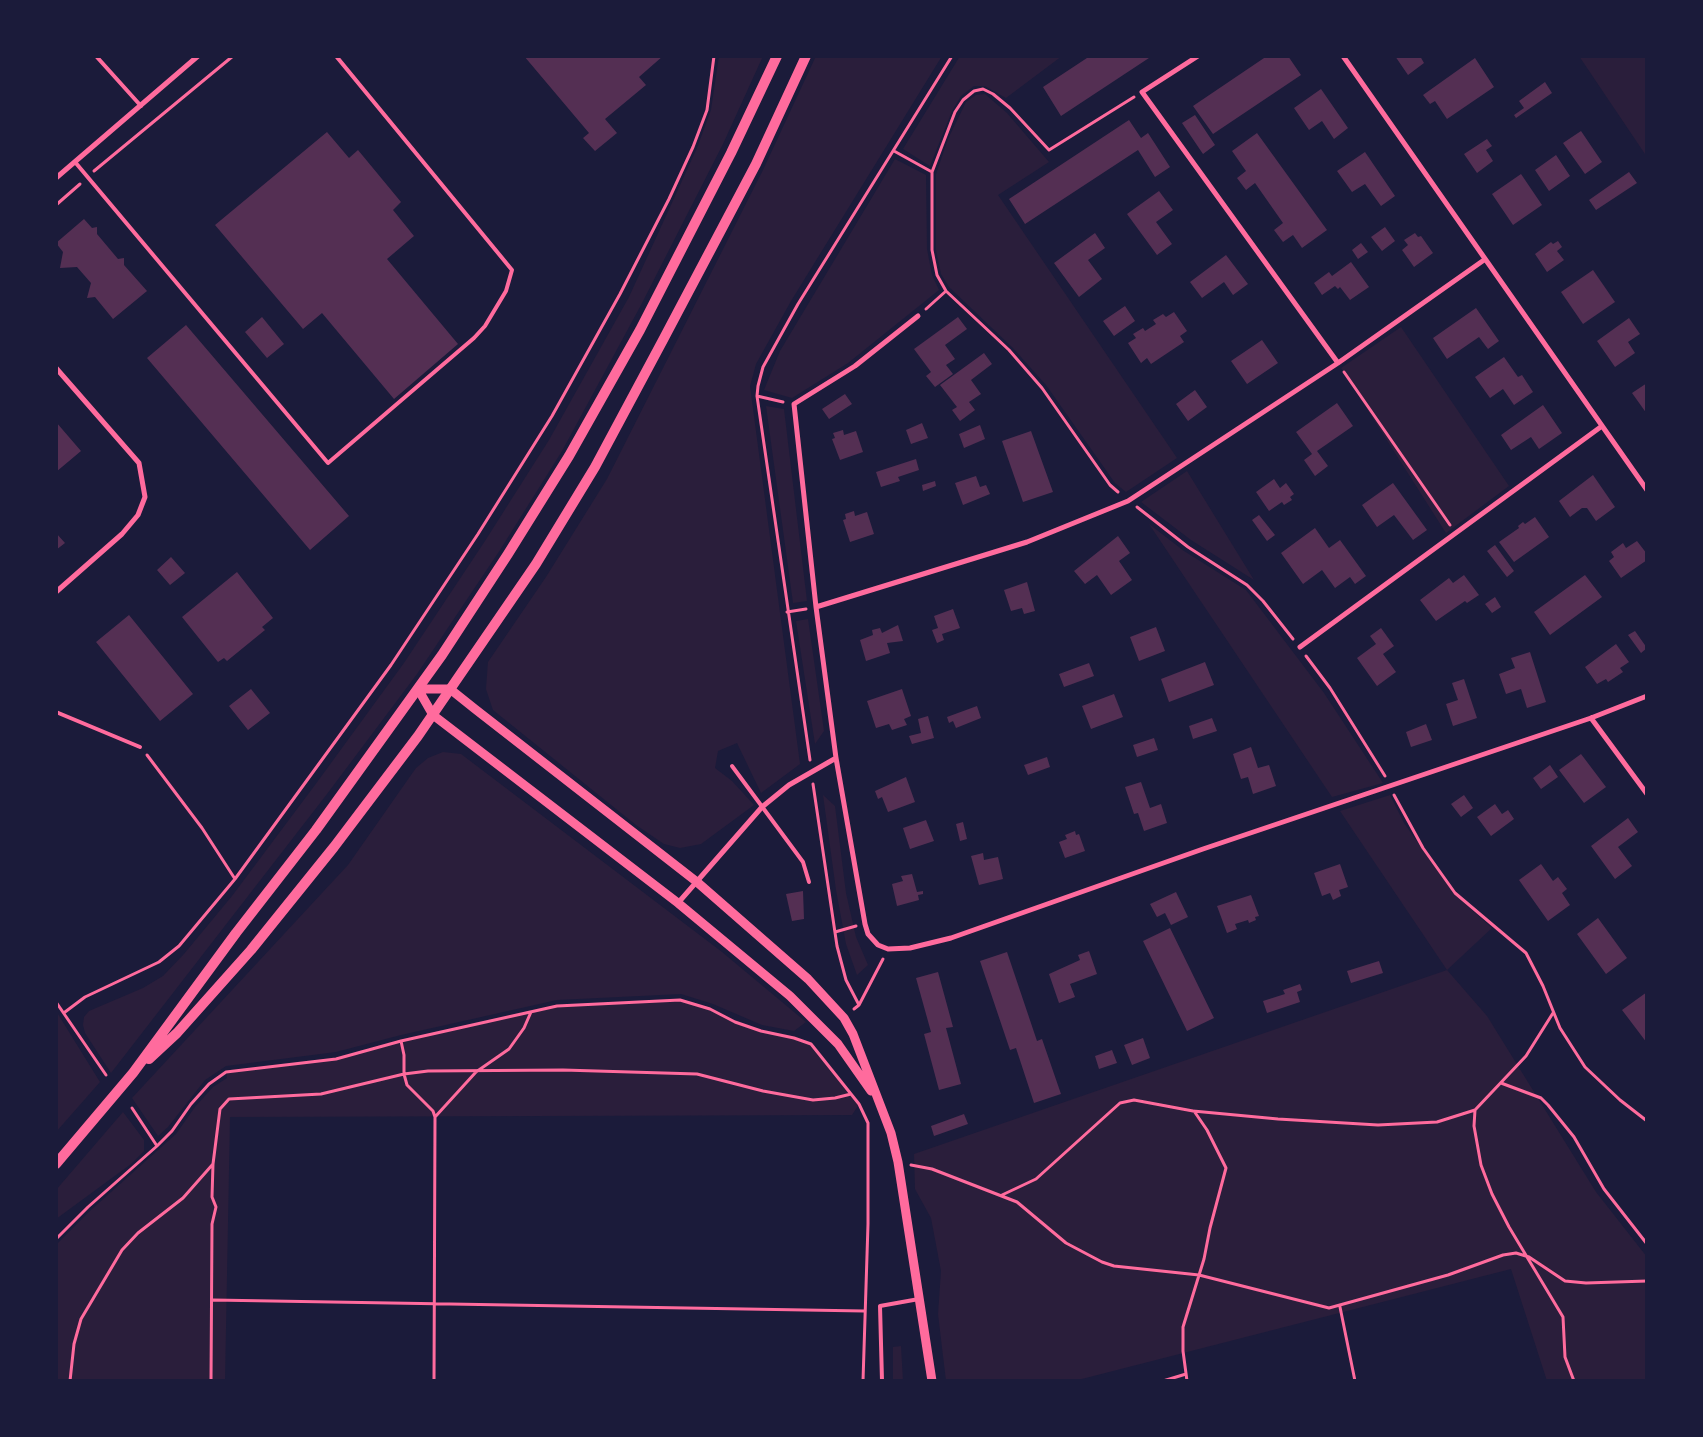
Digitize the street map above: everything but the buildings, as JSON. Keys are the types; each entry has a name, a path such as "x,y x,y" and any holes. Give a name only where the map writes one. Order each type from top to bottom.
{"main road":[{"path":"56,1164 133,1074 236,933 316,830 418,689 503,562 569,456 640,330 731,153 777,56"},
{"path":"133,1074 177,1033 251,950 334,847 450,690 536,564 595,467 756,164 806,56"}],"street":[{"path":"56,178 198,56"},
{"path":"1198,56 1142,92 1338,363"},
{"path":"1343,56 1484,260 1647,490"},
{"path":"816,607 1027,542 1128,501 1338,363 1484,260"},
{"path":"918,316 855,366 794,404 816,607 836,758 865,924 868,934 878,944 888,950 910,948 951,938 1592,718 1647,696"},
{"path":"56,368 139,463 145,497 138,515 122,534 56,592"},
{"path":"1300,647 1602,426"},
{"path":"418,689 450,690 697,882 808,979 844,1018 891,1133 898,1162 932,1381"},
{"path":"418,689 432,715 678,903 790,996 826,1031 878,1101"},
{"path":"1592,718 1647,794"},
{"path":"678,903 762,807 788,785 836,758"}],"lane":[{"path":"96,56 141,106"},
{"path":"75,162 328,463 474,338 484,326 506,291 512,270 336,56"},
{"path":"56,712 140,747"},
{"path":"732,766 803,862 809,882"},
{"path":"882,1381 880,1306 919,1299"}],"path":[{"path":"56,205 232,56"},
{"path":"65,1012 85,997 142,971 179,946 235,879 392,665 478,534 552,416 634,268 693,147 707,110 714,56"},
{"path":"888,950 859,1004 846,980 834,932 757,396 763,367 774,347 858,206 952,56"},
{"path":"1142,92 1049,150 1010,108 993,94 983,89 974,91 963,100 955,112 932,172 932,250 937,276 946,291 1009,350 1042,388 1110,485 1188,547 1247,585 1263,601 1300,647 1334,695 1376,759 1423,848 1455,893 1526,953 1564,1034 1585,1067 1620,1100 1647,1121"},
{"path":"894,151 932,172"},
{"path":"918,316 933,305 946,291"},
{"path":"1338,363 1456,534"},
{"path":"757,396 794,404"},
{"path":"787,612 816,607"},
{"path":"140,747 202,828 235,879"},
{"path":"834,932 865,924"},
{"path":"56,1239 88,1207 157,1146 172,1131 191,1104 209,1084 226,1072 336,1059 401,1041 557,1006 680,1000 710,1009 735,1022 761,1031 794,1038 811,1044 859,1104 868,1123 868,1224 863,1381"},
{"path":"56,1002 65,1012 106,1074"},
{"path":"434,1116 476,1072 509,1049 524,1028 531,1012"},
{"path":"1002,1195 1036,1179 1120,1103 1134,1100 1194,1111 1278,1119 1378,1125 1437,1122 1475,1110 1530,1050 1553,1012"},
{"path":"401,1041 407,1085 426,1104 434,1116 434,1381"},
{"path":"211,1381 212,1224 216,1208 212,1197 213,1164 220,1109 229,1099 321,1094 404,1074 428,1071 563,1070 677,1072 697,1074 764,1091 813,1100 851,1094"},
{"path":"1501,1083 1541,1098 1548,1105 1574,1137 1604,1189 1647,1244"},
{"path":"132,1108 157,1146"},
{"path":"1475,1110 1474,1126 1481,1165 1509,1226 1563,1317 1565,1357 1574,1381"},
{"path":"1188,1381 1183,1326 1199,1275 1226,1168 1207,1130 1194,1111"},
{"path":"898,1162 932,1169 1002,1195 1022,1206 1066,1243 1102,1262 1114,1266 1199,1275 1329,1308 1340,1307 1448,1275 1502,1255 1516,1253 1529,1257 1565,1281 1586,1283 1647,1281"},
{"path":"70,1381 74,1344 81,1318 122,1250 138,1233 183,1198 213,1164"},
{"path":"212,1300 864,1311"},
{"path":"1340,1307 1355,1381"},
{"path":"1163,1381 1186,1374"}],"shaded area":[{"path":"719,56 763,56 723,144 641,305 562,451 500,550 417,674 327,794 111,1073 85,1033 84,1017 89,1011 143,988 163,976 184,954 232,896 404,663 485,541 549,440 629,297 697,148 711,110"},
{"path":"816,56 942,56 791,301 756,364 750,386 800,764 761,793 737,743 718,751 715,768 732,781 754,805 701,844 680,848 664,844 636,825 493,710 486,689 488,662 546,577 607,479 763,170"},
{"path":"960,56 1062,56 1006,98 985,86 974,86 961,96 952,111 930,166 903,149"},
{"path":"1579,56 1647,56 1647,157"},
{"path":"985,94 1007,113 1049,162 998,195 1177,458 1126,492 1115,483 1046,385 1013,348 949,287 941,274 936,250 936,174 948,139 966,102 976,95"},
{"path":"895,159 926,175 927,249 932,275 939,290 848,363 792,398 764,390 780,351"},
{"path":"1401,327 1509,486 1446,533 1341,368"},
{"path":"766,406 784,409 807,601 793,603"},
{"path":"1187,471 1254,580 1191,540 1141,502"},
{"path":"1149,524 1184,551 1246,590 1324,693 1383,783 1332,797"},
{"path":"808,619 824,731 815,744 796,621"},
{"path":"443,752 461,754 722,952 806,1022 794,1031 762,1025 713,1004 681,994 557,1000 401,1035 336,1052 226,1066 205,1080 168,1127 158,1136 132,1098 348,865 416,768 428,758"},
{"path":"823,795 835,806 846,893 856,937 868,965 857,975 846,944 836,890"},
{"path":"1390,795 1404,823 1454,894 1492,928 1447,970 1340,811"},
{"path":"1447,970 1487,1016 1596,1192 1647,1257 1647,1381 1547,1381 1511,1269 1074,1381 946,1381 938,1314 941,1271 931,1218 915,1189 914,1154"},
{"path":"680,1000 710,1009 735,1022 761,1031 794,1038 811,1044 859,1104 852,1115 230,1117 225,1381 56,1381 56,1245 91,1210 176,1134 195,1107 213,1087 227,1078 226,1072 336,1059 401,1041 557,1006"},
{"path":"56,1011 100,1082 56,1132"},
{"path":"123,1112 144,1140 144,1151 131,1164 56,1219 56,1190"},
{"path":"901,1346 903,1381 893,1381 893,1347"}]}
